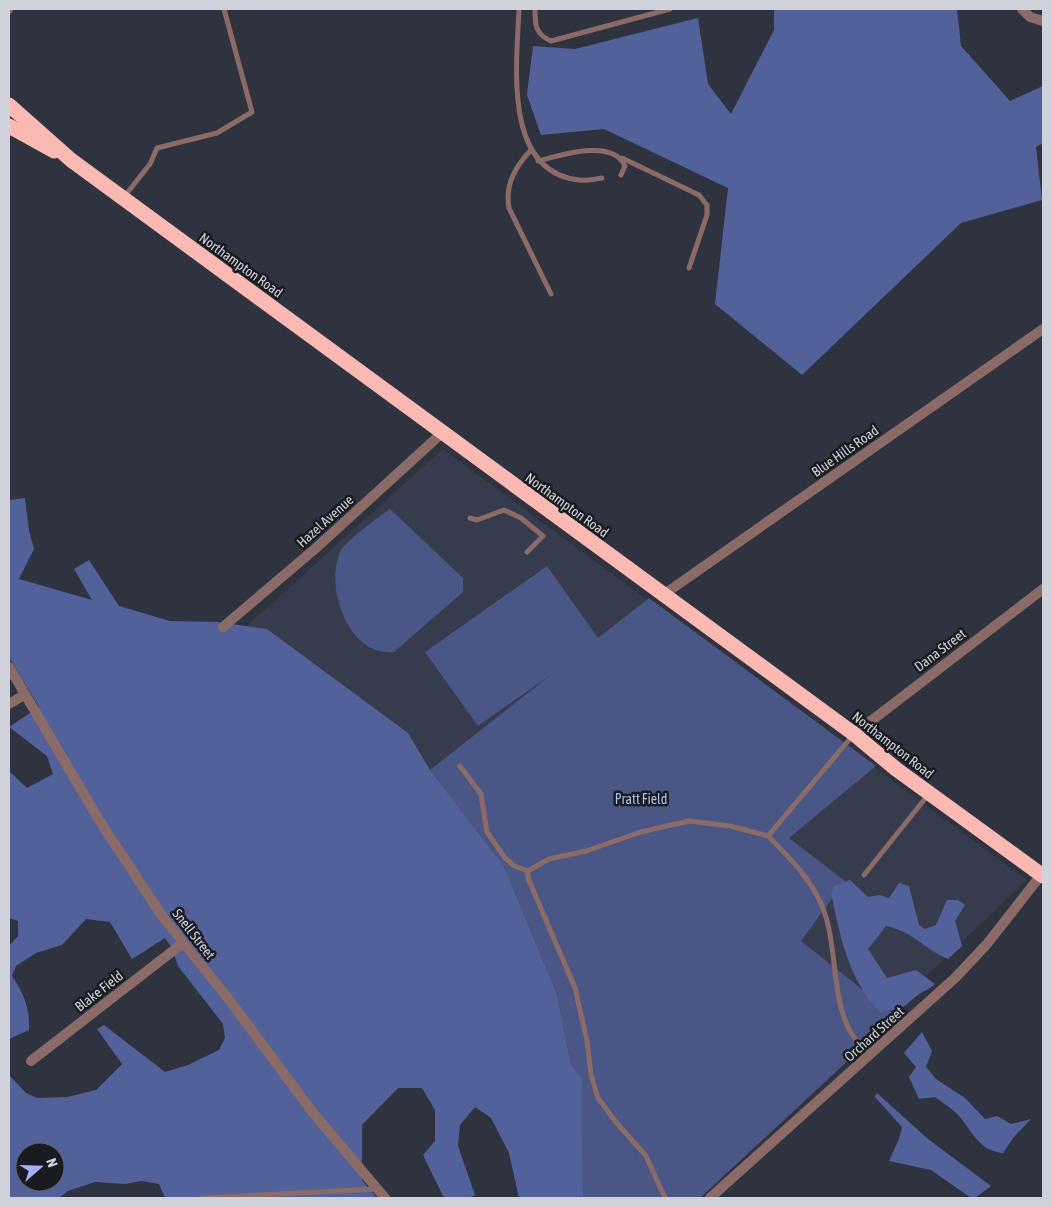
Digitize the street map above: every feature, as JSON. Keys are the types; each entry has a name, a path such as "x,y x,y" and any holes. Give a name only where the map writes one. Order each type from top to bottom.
{"highway":[{"name":"Northampton Road","path":"9,105 71,160 854,734 930,793 1042,875"},
{"name":"Northampton Road","path":"9,126 71,160"}],"street":[{"path":"1022,9 1030,17 1043,22"},
{"name":"Blue Hills Road","path":"663,595 1043,329"},
{"name":"Hazel Avenue","path":"223,627 316,548 442,433"},
{"name":"Dana Street","path":"854,734 1043,589"},
{"name":"Snell Street","path":"9,667 111,840 183,944 230,1001 314,1114 384,1198"},
{"path":"9,704 24,695"},
{"name":"Orchard Street","path":"710,1198 873,1054 975,958 1042,875"},
{"name":"Blake Field","path":"32,1061 183,944"}],"lane":[{"path":"123,198 150,164 157,148 217,133 252,112 224,9"},
{"path":"519,9 516,73 519,116 531,150 538,161 559,174 579,180 602,178"},
{"path":"535,9 535,28 541,37 551,41 670,9"},
{"path":"531,150 519,163 510,180 507,195 509,208 551,294"},
{"path":"538,161 570,153 596,150 613,153 699,195 707,205 707,215 689,268"},
{"path":"621,175 625,166 622,158"},
{"path":"470,518 477,520 504,510 512,514 543,536 527,552"},
{"path":"768,836 854,734"},
{"path":"460,766 482,794 487,832 505,858 514,866 528,872"},
{"path":"864,876 930,793"},
{"path":"528,872 548,859 586,851 641,832 689,821 730,826 768,836 795,864 810,885 826,915 844,1019 854,1038 873,1054"},
{"path":"528,872 528,878 575,988 587,1041 591,1075 598,1098 614,1121 646,1156 665,1198"},
{"path":"201,1198 376,1189"}],"shaded area":[{"path":"774,9 957,9 961,46 1010,101 1043,86 1043,143 1036,147 1042,200 961,223 802,375 715,304 728,188 604,129 541,135 527,95 533,46 575,49 698,18 708,84 731,114 774,30"},
{"path":"443,449 1027,880 692,1198 573,1198 242,630"},
{"path":"25,498 29,531 34,549 19,579 92,600 74,569 89,560 119,606 170,621 217,622 267,629 408,733 430,770 504,866 557,994 571,1065 582,1078 583,1198 519,1198 509,1153 491,1118 475,1107 460,1125 458,1146 475,1195 469,1198 444,1198 423,1155 435,1141 435,1110 422,1088 398,1088 362,1125 362,1180 377,1198 165,1198 159,1184 142,1181 125,1184 95,1182 68,1191 59,1198 9,1198 9,1075 26,1093 37,1098 67,1097 96,1090 122,1064 97,1029 104,1025 165,1072 188,1065 219,1050 225,1038 223,1024 178,966 172,948 165,938 132,959 110,922 86,919 62,945 36,953 16,966 12,976 25,1002 29,1030 9,1039 9,946 18,936 18,921 9,918 9,771 27,788 53,774 47,756 9,727 39,707 9,657 9,500"},
{"path":"850,880 868,897 880,895 889,898 899,883 909,886 919,925 925,929 936,925 947,900 958,900 965,905 955,921 962,946 948,959 912,936 886,926 868,949 887,978 916,970 935,984 899,1009 880,1012 860,986 847,956 831,893 834,886"},
{"path":"922,1032 932,1051 926,1067 936,1079 965,1098 985,1119 997,1116 1011,1124 1031,1119 1013,1138 1003,1153 995,1152 983,1145 957,1114 935,1097 919,1099 909,1077 916,1067 904,1053"},
{"path":"877,1093 928,1139 991,1186 975,1198 971,1198 931,1170 889,1161 902,1127 875,1097"}],"green space":[{"path":"390,509 463,578 463,592 394,652 378,651 364,643 353,632 344,617 338,600 336,583 336,567 340,552 348,542"},
{"name":"Pratt Field","path":"547,566 598,638 649,598 876,766 789,838 845,881 801,941 896,1016 700,1198 583,1198 582,1078 571,1065 557,994 504,866 430,770 552,674 478,726 425,652"}]}
